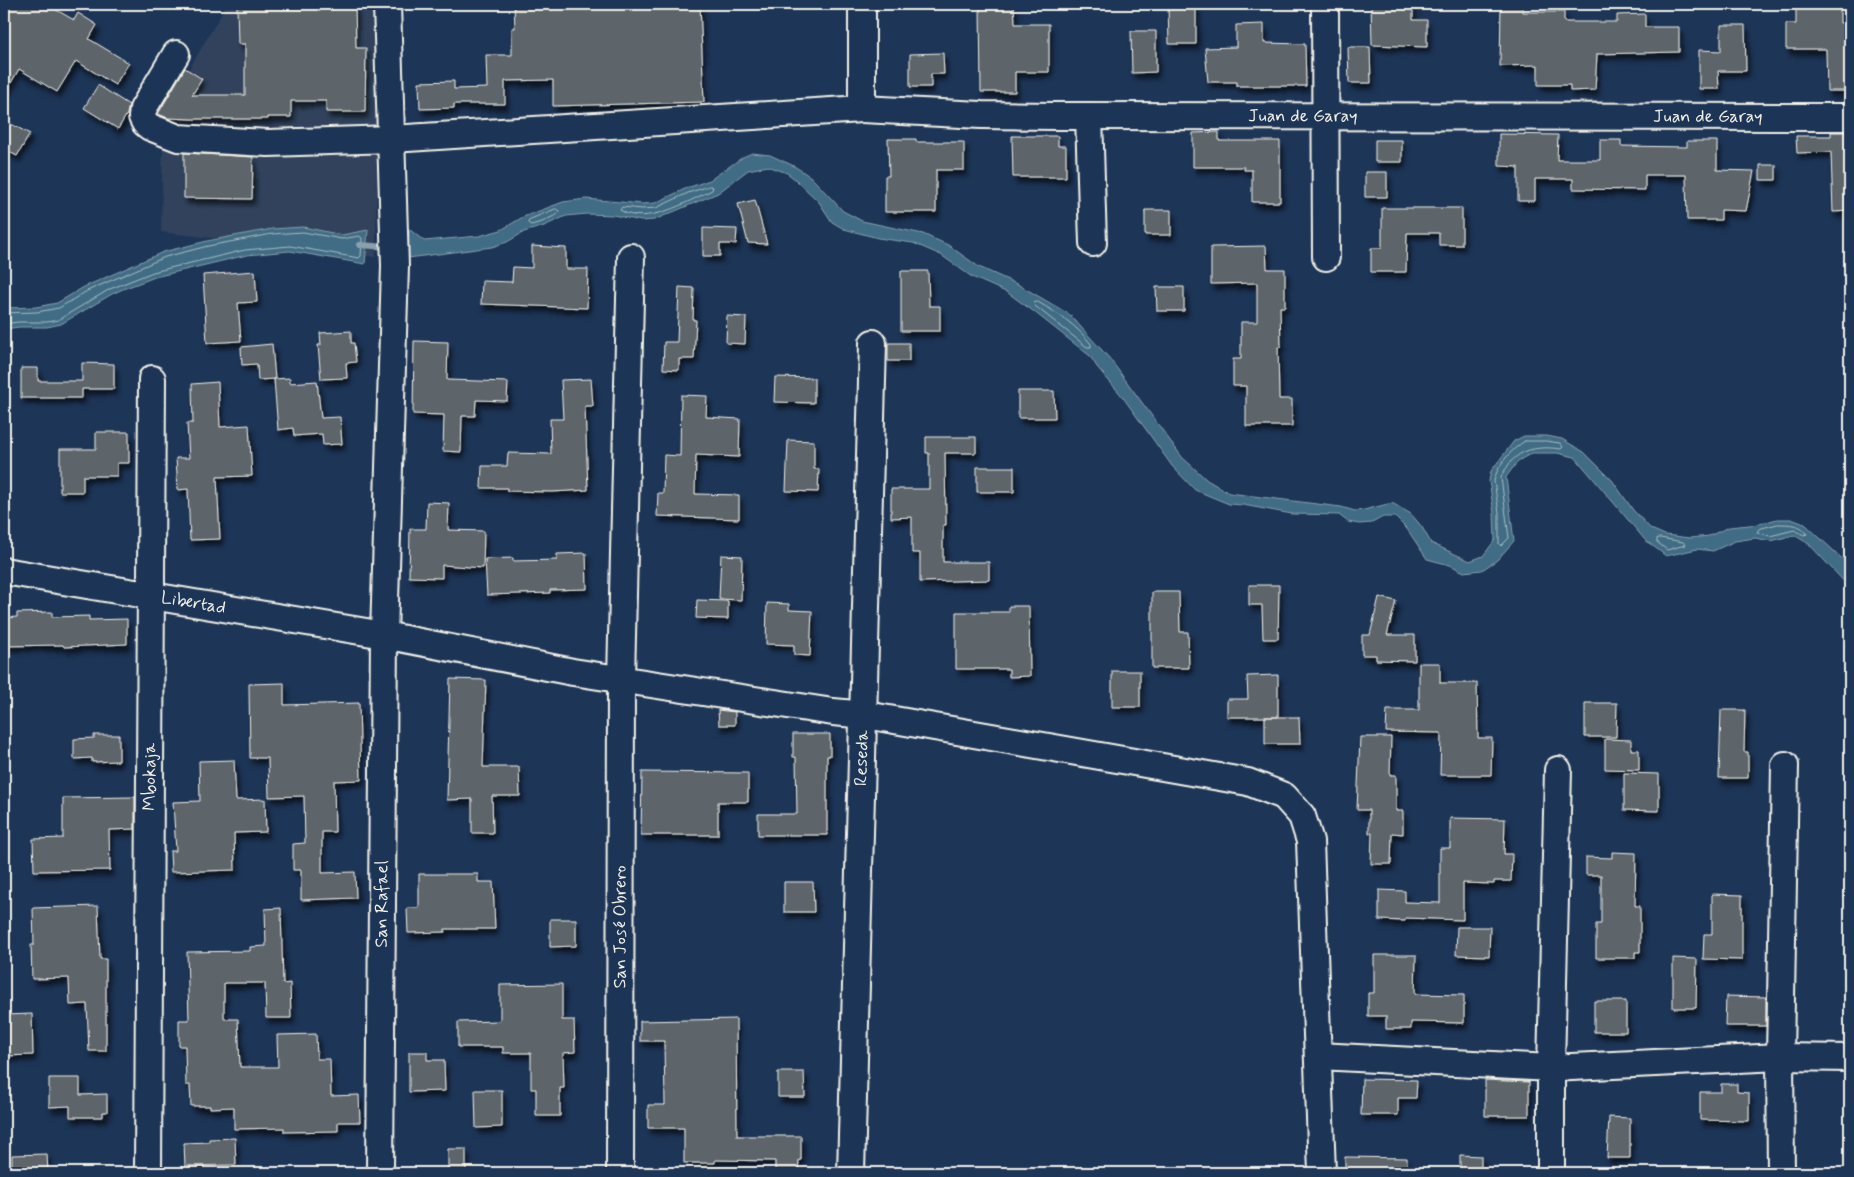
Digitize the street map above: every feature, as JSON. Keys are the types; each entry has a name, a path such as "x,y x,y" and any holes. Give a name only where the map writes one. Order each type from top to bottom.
{"street":[{"name":"San Rafael","path":"380,1173 384,635 395,266 387,4"},
{"path":"862,4 862,109"},
{"path":"1325,4 1326,257"},
{"name":"Juan de Garay","path":"176,54 144,109 142,117 145,124 178,138 268,144 392,140 862,109 981,115 1089,116 1850,117"},
{"path":"1089,116 1093,243"},
{"name":"San José Obrero","path":"620,1173 621,679 632,256"},
{"name":"Reseda","path":"850,1173 873,343"},
{"name":"Mbokaja","path":"148,1173 152,379"},
{"name":"Libertad","path":"4,571 384,635 621,679 863,715 1248,782 1284,796 1302,816 1310,841 1322,1173"},
{"path":"1781,1173 1780,1057 1785,765"},
{"path":"1551,1173 1551,1068 1558,770"},
{"path":"1318,1056 1551,1068 1780,1057 1850,1058"}],"shaded area":[{"path":"227,4 378,4 376,257 161,232 163,136 156,126"}],"water":[{"path":"752,153 770,155 794,166 811,177 843,211 862,221 923,234 948,245 979,267 1019,285 1069,314 1110,359 1182,457 1207,480 1229,493 1341,507 1355,511 1392,503 1411,514 1422,527 1431,543 1470,561 1483,556 1495,540 1494,513 1489,481 1491,471 1514,441 1524,436 1547,436 1562,439 1584,452 1612,480 1633,510 1651,529 1665,535 1690,538 1709,536 1729,527 1759,524 1777,519 1791,519 1805,524 1850,566 1850,588 1809,544 1794,535 1771,541 1755,538 1735,541 1713,551 1697,549 1666,556 1645,540 1575,457 1557,453 1532,453 1518,461 1506,477 1514,541 1497,560 1482,570 1464,572 1450,565 1427,559 1407,529 1395,517 1383,517 1372,523 1359,524 1348,522 1339,515 1292,514 1229,504 1195,490 1172,466 1122,396 1090,356 1033,311 1008,293 972,277 941,255 913,243 878,238 844,229 832,222 819,202 796,180 787,173 768,166 748,170 718,193 654,220 641,221 613,215 587,214 566,216 492,247 408,258 409,229 424,241 479,236 501,230 523,217 563,202 586,199 643,204 655,203 710,180 743,157"},
{"path":"303,227 342,235 368,230 365,264 290,251 247,255 155,277 112,294 61,324 47,327 4,329 4,308 36,307 57,303 84,287 163,252 207,241 272,229"}],"building":[{"path":"4,4 46,4 74,20 78,13 97,25 89,39 129,63 115,85 76,61 57,92 19,69 4,95"},
{"path":"245,4 355,4 356,48 366,48 365,112 326,112 326,101 291,101 291,117 268,117 268,119 191,119 168,118 158,114 185,68 202,79 192,95 245,95 245,44 238,44 237,6 245,6"},
{"path":"514,4 700,4 704,102 553,106 553,80 505,81 505,104 454,104 454,108 420,109 419,82 454,81 454,89 487,88 486,55 512,55 512,28 515,28"},
{"path":"980,4 1014,4 1015,24 1049,24 1049,72 1015,72 1015,92 981,92"},
{"path":"1371,4 1413,4 1413,20 1427,20 1427,47 1372,45"},
{"path":"1501,4 1523,4 1523,12 1564,12 1564,22 1617,22 1617,15 1645,14 1645,27 1679,27 1679,52 1597,54 1595,90 1570,91 1570,85 1538,85 1538,65 1500,66"},
{"path":"1796,4 1840,4 1840,23 1850,23 1850,91 1827,91 1826,49 1786,49 1786,24 1796,24"},
{"path":"1168,5 1196,5 1196,44 1169,44"},
{"path":"1264,24 1264,43 1305,44 1306,86 1237,86 1237,82 1208,82 1205,48 1236,47 1236,25"},
{"path":"1721,25 1745,25 1746,71 1718,71 1719,89 1699,89 1699,50 1721,51"},
{"path":"1131,31 1156,31 1156,72 1132,73"},
{"path":"1348,47 1370,47 1371,83 1349,83"},
{"path":"943,53 944,74 931,74 931,87 910,87 910,54"},
{"path":"98,85 129,105 127,114 118,129 84,108"},
{"path":"11,124 30,134 17,156 4,149 4,136"},
{"path":"1219,132 1219,141 1280,141 1280,202 1252,202 1252,170 1244,170 1244,167 1193,167 1193,133"},
{"path":"1831,132 1850,132 1850,211 1833,212 1831,152 1797,153 1796,136 1831,136"},
{"path":"1499,134 1558,135 1557,160 1600,160 1600,140 1621,140 1621,146 1687,147 1687,141 1717,141 1717,170 1754,171 1746,211 1721,210 1721,220 1687,220 1686,175 1645,175 1645,190 1573,189 1573,179 1535,179 1535,201 1518,201 1518,167 1499,166"},
{"path":"1012,136 1058,136 1058,146 1066,146 1066,177 1013,177"},
{"path":"888,139 916,139 916,142 964,142 964,170 936,170 936,212 885,212 885,176 889,176"},
{"path":"1375,140 1402,140 1402,162 1375,162"},
{"path":"184,153 253,157 252,199 184,198"},
{"path":"1760,165 1776,165 1776,180 1760,180"},
{"path":"1365,172 1387,172 1387,197 1365,197"},
{"path":"755,200 767,244 748,243 738,204"},
{"path":"1382,208 1462,208 1462,245 1439,245 1439,233 1407,233 1406,272 1371,272 1371,248 1382,248"},
{"path":"1145,210 1171,210 1171,235 1145,235"},
{"path":"703,228 737,229 736,244 720,244 720,256 703,256"},
{"path":"532,246 566,248 566,269 588,269 587,308 481,304 482,281 512,282 513,267 532,268"},
{"path":"1266,246 1267,269 1285,269 1285,307 1280,307 1281,347 1278,347 1279,399 1292,399 1292,426 1246,426 1246,386 1233,386 1233,359 1241,359 1241,322 1257,322 1257,283 1211,284 1211,247"},
{"path":"255,271 257,302 238,303 241,341 207,343 203,275"},
{"path":"901,271 928,271 929,306 940,306 940,331 901,331"},
{"path":"679,287 694,288 693,320 696,320 694,359 679,359 679,370 663,369 664,342 677,342"},
{"path":"1156,287 1184,287 1184,311 1157,311"},
{"path":"727,316 746,317 745,344 726,343"},
{"path":"351,331 351,343 354,343 356,362 346,363 347,378 321,379 318,345 321,345 320,333"},
{"path":"414,341 448,342 447,380 508,382 507,401 476,400 475,416 462,416 461,452 443,451 444,415 413,414"},
{"path":"888,343 909,343 909,361 888,361"},
{"path":"272,344 275,379 258,380 257,364 242,365 241,347"},
{"path":"82,363 114,364 114,389 82,389 82,398 21,398 21,368 38,368 38,381 82,381"},
{"path":"775,377 814,378 814,403 774,402"},
{"path":"290,378 290,383 317,381 321,418 340,417 342,444 323,445 322,434 294,436 293,428 278,430 274,379"},
{"path":"591,379 593,406 585,406 588,490 552,492 507,491 507,488 481,488 482,466 507,466 508,453 551,454 550,419 563,419 561,380"},
{"path":"218,382 220,427 249,425 252,476 217,477 220,539 190,540 188,489 178,490 176,458 189,458 187,423 193,423 192,384"},
{"path":"1018,391 1054,391 1055,418 1018,418"},
{"path":"681,395 707,396 706,417 740,419 739,457 696,455 695,494 739,495 739,519 657,516 658,493 663,493 664,455 680,456"},
{"path":"96,432 129,432 129,463 117,463 117,476 83,476 83,492 60,492 60,449 96,449"},
{"path":"926,437 976,437 976,453 945,453 946,525 943,525 943,562 989,562 989,580 920,582 920,553 912,553 912,517 891,518 891,489 929,489 929,453 926,453"},
{"path":"788,440 814,441 814,469 819,469 818,492 786,491"},
{"path":"977,467 1014,467 1014,492 977,492"},
{"path":"427,502 449,503 448,530 484,531 483,568 442,565 442,578 409,577 410,529 426,529"},
{"path":"586,553 587,589 550,590 550,593 487,595 485,559 513,558 513,561 557,560 557,554"},
{"path":"721,555 742,556 741,600 719,599"},
{"path":"1249,585 1279,585 1278,639 1263,639 1262,605 1249,605"},
{"path":"1152,592 1179,592 1180,632 1188,632 1189,668 1152,668"},
{"path":"1379,597 1396,601 1387,635 1415,635 1415,661 1376,660 1376,655 1362,655 1362,635 1370,635"},
{"path":"697,600 728,601 728,619 696,618"},
{"path":"767,603 789,604 789,610 812,611 810,656 794,655 794,645 766,644"},
{"path":"1009,606 1029,606 1030,676 1009,677 1009,669 956,669 956,612 1009,612"},
{"path":"52,612 52,617 89,616 89,620 127,619 127,644 64,647 63,645 4,646 4,618 17,617 17,613"},
{"path":"1419,663 1440,663 1440,683 1477,683 1478,738 1492,738 1491,775 1440,775 1441,733 1386,732 1387,710 1419,710"},
{"path":"1112,671 1140,671 1140,707 1112,707"},
{"path":"1278,675 1278,717 1227,717 1227,699 1248,699 1247,676"},
{"path":"450,679 486,680 483,767 519,767 520,796 492,796 493,833 472,833 472,799 447,800"},
{"path":"284,683 284,705 359,703 361,780 334,781 335,832 322,832 322,873 355,872 356,898 301,900 301,870 293,870 293,844 305,843 304,796 269,797 268,758 250,758 249,684"},
{"path":"1585,703 1617,703 1616,737 1585,737"},
{"path":"718,710 735,712 735,725 719,725"},
{"path":"1721,710 1745,710 1744,752 1748,752 1748,778 1719,778"},
{"path":"1265,717 1299,717 1300,744 1265,744"},
{"path":"793,734 830,734 830,756 827,756 827,835 758,835 758,814 797,814 796,757 793,757"},
{"path":"94,735 119,735 119,761 92,762 92,758 74,759 74,739 94,738"},
{"path":"1360,737 1391,737 1390,775 1396,775 1396,811 1403,811 1403,834 1392,833 1391,864 1371,864 1372,833 1369,833 1369,810 1357,810"},
{"path":"1605,739 1631,740 1631,750 1639,750 1639,770 1605,769"},
{"path":"234,760 236,800 265,799 266,832 234,833 235,870 171,872 170,851 176,851 173,802 200,801 199,761"},
{"path":"642,772 748,773 748,802 718,802 718,835 641,835"},
{"path":"1624,773 1659,774 1659,811 1624,810"},
{"path":"135,797 135,829 109,830 110,870 34,871 33,839 63,838 63,798"},
{"path":"1450,818 1505,819 1504,854 1512,854 1511,881 1494,881 1494,884 1463,883 1463,920 1405,918 1405,921 1379,920 1379,890 1405,891 1405,902 1440,903 1440,848 1450,848"},
{"path":"1612,852 1636,853 1635,906 1640,906 1640,952 1635,952 1635,958 1596,958 1596,924 1601,924 1601,875 1586,875 1586,857 1612,858"},
{"path":"419,874 478,874 478,882 493,882 495,929 445,929 445,932 408,933 407,908 419,908"},
{"path":"784,882 813,882 814,912 784,912"},
{"path":"1712,894 1742,895 1742,960 1703,959 1704,934 1712,934"},
{"path":"98,906 100,959 106,959 106,1051 89,1051 87,1004 70,1005 69,978 32,979 31,945 34,945 33,908"},
{"path":"281,908 283,984 290,983 291,1018 266,1018 265,983 224,983 224,1019 238,1019 240,1067 278,1067 277,1035 316,1034 317,1059 330,1059 331,1096 359,1095 360,1122 338,1122 338,1131 284,1132 284,1128 234,1129 234,1107 210,1108 210,1106 191,1106 190,1085 186,1085 185,1046 179,1046 179,1020 189,1020 187,952 250,951 250,947 266,946 265,909"},
{"path":"550,919 576,919 576,946 550,947"},
{"path":"1457,927 1490,927 1489,956 1456,955"},
{"path":"1374,955 1416,955 1415,994 1464,995 1464,1023 1411,1022 1411,1029 1386,1029 1386,1016 1368,1016 1368,993 1374,993"},
{"path":"1673,958 1697,959 1696,1008 1673,1008"},
{"path":"562,984 562,1020 574,1020 575,1052 563,1053 564,1088 560,1088 560,1116 536,1116 536,1089 531,1089 531,1053 503,1053 503,1047 458,1047 458,1022 500,1021 500,985"},
{"path":"1726,996 1766,997 1766,1026 1725,1026"},
{"path":"1594,1001 1626,1001 1626,1032 1594,1032"},
{"path":"32,1014 33,1055 4,1056 4,1015"},
{"path":"736,1019 737,1136 801,1136 801,1160 799,1160 798,1173 775,1173 775,1161 715,1160 715,1163 684,1163 684,1128 648,1128 648,1105 665,1105 664,1041 640,1041 640,1021"},
{"path":"409,1052 427,1052 427,1060 444,1060 445,1091 409,1092"},
{"path":"778,1072 804,1072 805,1097 778,1097"},
{"path":"49,1078 80,1078 80,1095 107,1094 107,1112 103,1112 103,1117 70,1117 70,1106 49,1107"},
{"path":"1362,1079 1417,1080 1416,1098 1398,1098 1398,1115 1361,1115"},
{"path":"1485,1080 1529,1082 1529,1116 1485,1116"},
{"path":"1721,1084 1737,1084 1737,1092 1749,1093 1749,1121 1700,1120 1700,1092 1721,1092"},
{"path":"475,1090 502,1090 502,1127 476,1128"},
{"path":"1609,1117 1630,1118 1630,1158 1607,1158"},
{"path":"235,1138 236,1165 185,1166 184,1143 209,1142 209,1139"},
{"path":"448,1149 466,1149 466,1173 448,1173"},
{"path":"47,1154 48,1173 12,1173 12,1155"},
{"path":"1460,1155 1481,1156 1481,1173 1460,1173"},
{"path":"1345,1157 1407,1158 1407,1173 1345,1173"}],"waterway":[{"path":"360,245 388,247"}]}
